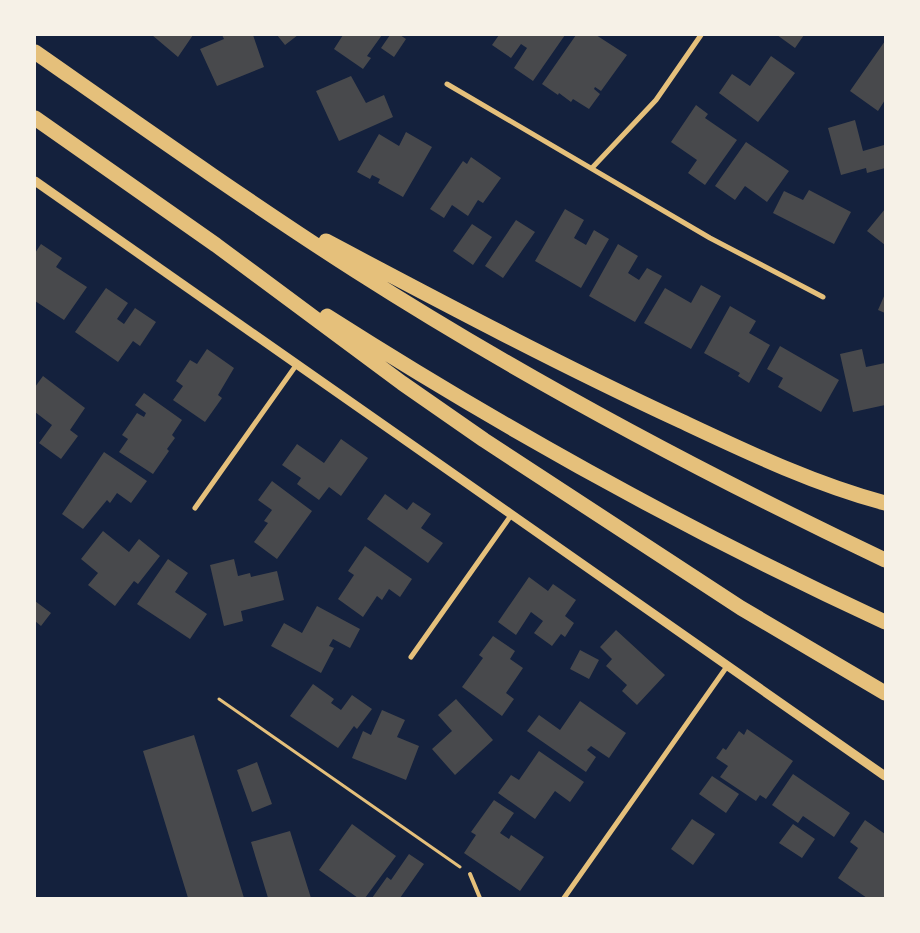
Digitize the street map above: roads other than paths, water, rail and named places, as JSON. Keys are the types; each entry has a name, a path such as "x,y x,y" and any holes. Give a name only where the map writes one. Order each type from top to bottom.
{"highway":[{"path":"35,52 245,198 357,271 481,347 705,470 885,560"},
{"path":"35,118 216,245 402,383 484,440 741,608 885,693"},
{"path":"245,198 546,356 640,403 748,453 852,494 885,503"},
{"path":"216,245 436,385 560,458 803,584 885,622"}],"street":[{"path":"592,168 656,100 701,35"},
{"path":"447,84 514,126 592,168 710,238 822,297"},
{"path":"35,181 885,776"},
{"path":"195,508 297,364"},
{"path":"411,657 512,514"},
{"path":"564,898 728,665"}],"lane":[{"path":"470,874 480,898"}]}
